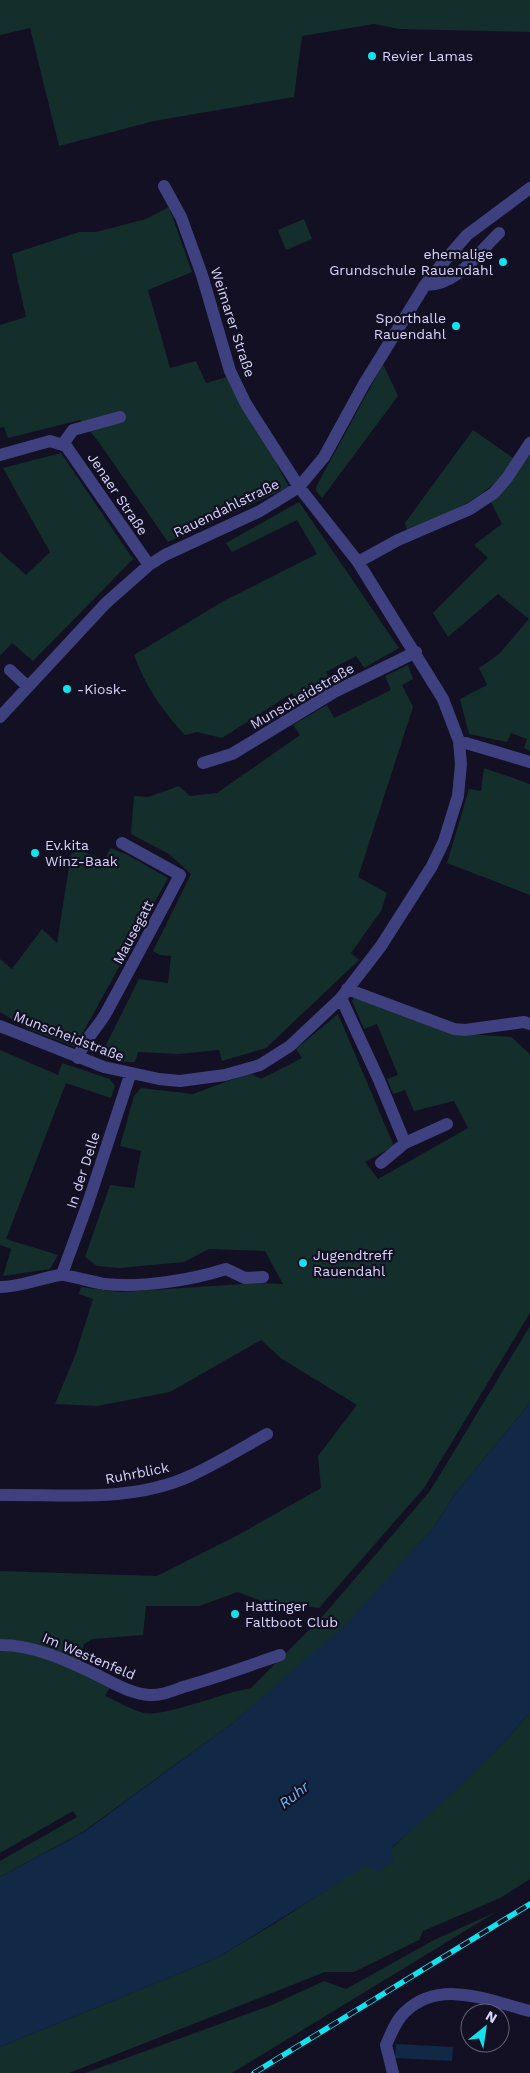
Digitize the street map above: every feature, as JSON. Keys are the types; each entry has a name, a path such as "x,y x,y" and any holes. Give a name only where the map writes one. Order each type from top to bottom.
{"street":[{"name":"Weimarer Straße","path":"164,186 176,205 202,275 230,371 254,418 299,487"},
{"name":"Rauendahlstraße","path":"0,718 106,603 149,565 165,554 260,511 299,487 324,457 364,384 425,285 467,235 530,188"},
{"path":"425,285 437,285 452,280 499,233"},
{"path":"0,455 50,442 61,443 73,430 120,417"},
{"name":"Jenaer Straße","path":"61,443 73,453 149,565"},
{"path":"358,562 398,540 470,509 494,493 508,478 530,443"},
{"name":"Munscheidstraße","path":"0,1026 78,1058 130,1075 180,1080 225,1074 260,1064 290,1046 344,993 397,922 442,846 459,788 459,741 443,699 416,652 358,562 299,487"},
{"name":"Munscheidstraße","path":"202,764 232,754 334,692 416,652"},
{"path":"10,670 28,687"},
{"path":"459,741 530,762"},
{"name":"Mausegatt","path":"78,1058 81,1047 103,1017 180,875 122,844"},
{"path":"344,993 454,1029 465,1030 528,1020"},
{"path":"344,993 405,1144"},
{"name":"In der Delle","path":"62,1274 88,1203 130,1075"},
{"path":"381,1162 405,1144 447,1124"},
{"path":"0,1287 38,1282 62,1274 77,1279 116,1284 196,1278 226,1269 245,1278 263,1276"},
{"name":"Ruhrblick","path":"0,1495 95,1496 151,1487 190,1476 267,1434"},
{"name":"Im Westenfeld","path":"0,1645 22,1646 40,1651 127,1689 149,1695 158,1695 280,1655"},
{"path":"393,2073 386,2045 404,2012 426,1998 446,1993 466,1995 530,2011"}],"green space":[{"path":"0,0 530,0 530,32 399,29 374,24 302,36 294,97 154,121 59,146 30,28 0,35"},
{"path":"169,207 192,272 148,290 170,368 196,361 206,383 230,376 289,487 168,542 98,441 80,420 8,438 4,427 0,428 0,325 26,317 12,254 79,232 96,232 146,219"},
{"path":"304,219 312,239 286,250 278,230"},
{"path":"383,364 398,396 322,498 316,491 317,485"},
{"path":"473,430 516,460 492,485 466,504 408,532 405,523"},
{"path":"530,447 530,751 524,748 527,739 511,733 507,742 469,734 460,699 487,685 479,668 499,654 529,619 498,594 448,637 433,613 488,558 474,545 502,524 489,498"},
{"path":"61,453 133,559 33,661 12,643 0,656 0,552 26,575 50,552 3,468"},
{"path":"299,502 399,648 364,668 356,656 326,672 333,685 299,704 292,693 222,738 197,732 185,735 155,698 134,655 222,602 317,554 297,520 232,552 226,543"},
{"path":"408,665 413,679 402,685 413,707 358,877 387,893 381,911 351,953 359,960 266,1048 222,1061 219,1050 178,1054 138,1052 135,1062 123,1062 103,1051 139,979 168,983 171,956 160,955 153,951 191,874 169,854 131,834 134,796 148,797 179,786 190,796 217,793 300,735 293,725 327,705 334,718 391,690 385,676"},
{"path":"484,768 530,784 530,895 447,863 469,789 481,791"},
{"path":"110,848 126,854 168,878 75,1047 26,1028 0,1012 0,959 12,969 42,929 57,943 71,854 79,850 105,860"},
{"path":"354,997 455,1033 511,1037 530,1054 530,1313 424,1488 319,1608 261,1601 238,1592 199,1606 146,1606 143,1635 93,1639 84,1644 80,1662 0,1642 0,1571 157,1576 240,1534 321,1488 318,1456 357,1405 282,1359 261,1340 170,1392 97,1406 55,1404 76,1353 93,1299 79,1294 81,1287 119,1292 260,1283 283,1284 265,1251 209,1249 184,1262 120,1268 97,1266 85,1257 110,1185 134,1188 141,1151 120,1146 134,1096 141,1088 193,1094 250,1073 261,1079 302,1058 296,1049 338,1014 394,1146 365,1162 378,1179 468,1128 454,1101 414,1111 405,1090 393,1094 387,1079 398,1075 377,1024 364,1029 352,1001"},
{"path":"0,1050 58,1075 62,1063 110,1079 115,1086 111,1098 66,1083 6,1239 58,1255 50,1269 3,1276 11,1249 0,1245"},
{"path":"530,1326 530,1403 455,1494 435,1526 346,1627 234,1722 83,1832 0,1877 0,1861 77,1817 73,1811 0,1853 0,1650 29,1653 71,1667 110,1687 105,1696 144,1713 180,1708 251,1688 322,1617 430,1491"},
{"path":"530,1712 530,1879 500,1898 423,1931 419,1940 354,1972 325,1972 69,2073 0,2073 0,2047 217,1958 277,1922 393,1847 506,1740"},
{"path":"496,1912 232,2073 85,2073 272,2005 324,1981 346,1989 434,1940"}],"water":[{"name":"Ruhr","path":"530,1403 530,1712 506,1740 442,1803 391,1848 393,1861 378,1872 366,1866 217,1958 0,2047 0,1877 84,1832 234,1722 345,1625 435,1526 455,1494"},
{"path":"396,2044 453,2047 452,2061 395,2058"}],"railway":[{"path":"254,2073 530,1904"}],"place":[{"name":"Revier Lamas","path":"372,56"},
{"name":"ehemalige Grundschule Rauendahl","path":"503,262"},
{"name":"Sporthalle Rauendahl","path":"456,326"},
{"name":"-Kiosk-","path":"67,689"},
{"name":"Ev.kita Winz-Baak","path":"35,853"},
{"name":"Jugendtreff Rauendahl","path":"303,1263"},
{"name":"Hattinger Faltboot Club","path":"235,1614"}]}
